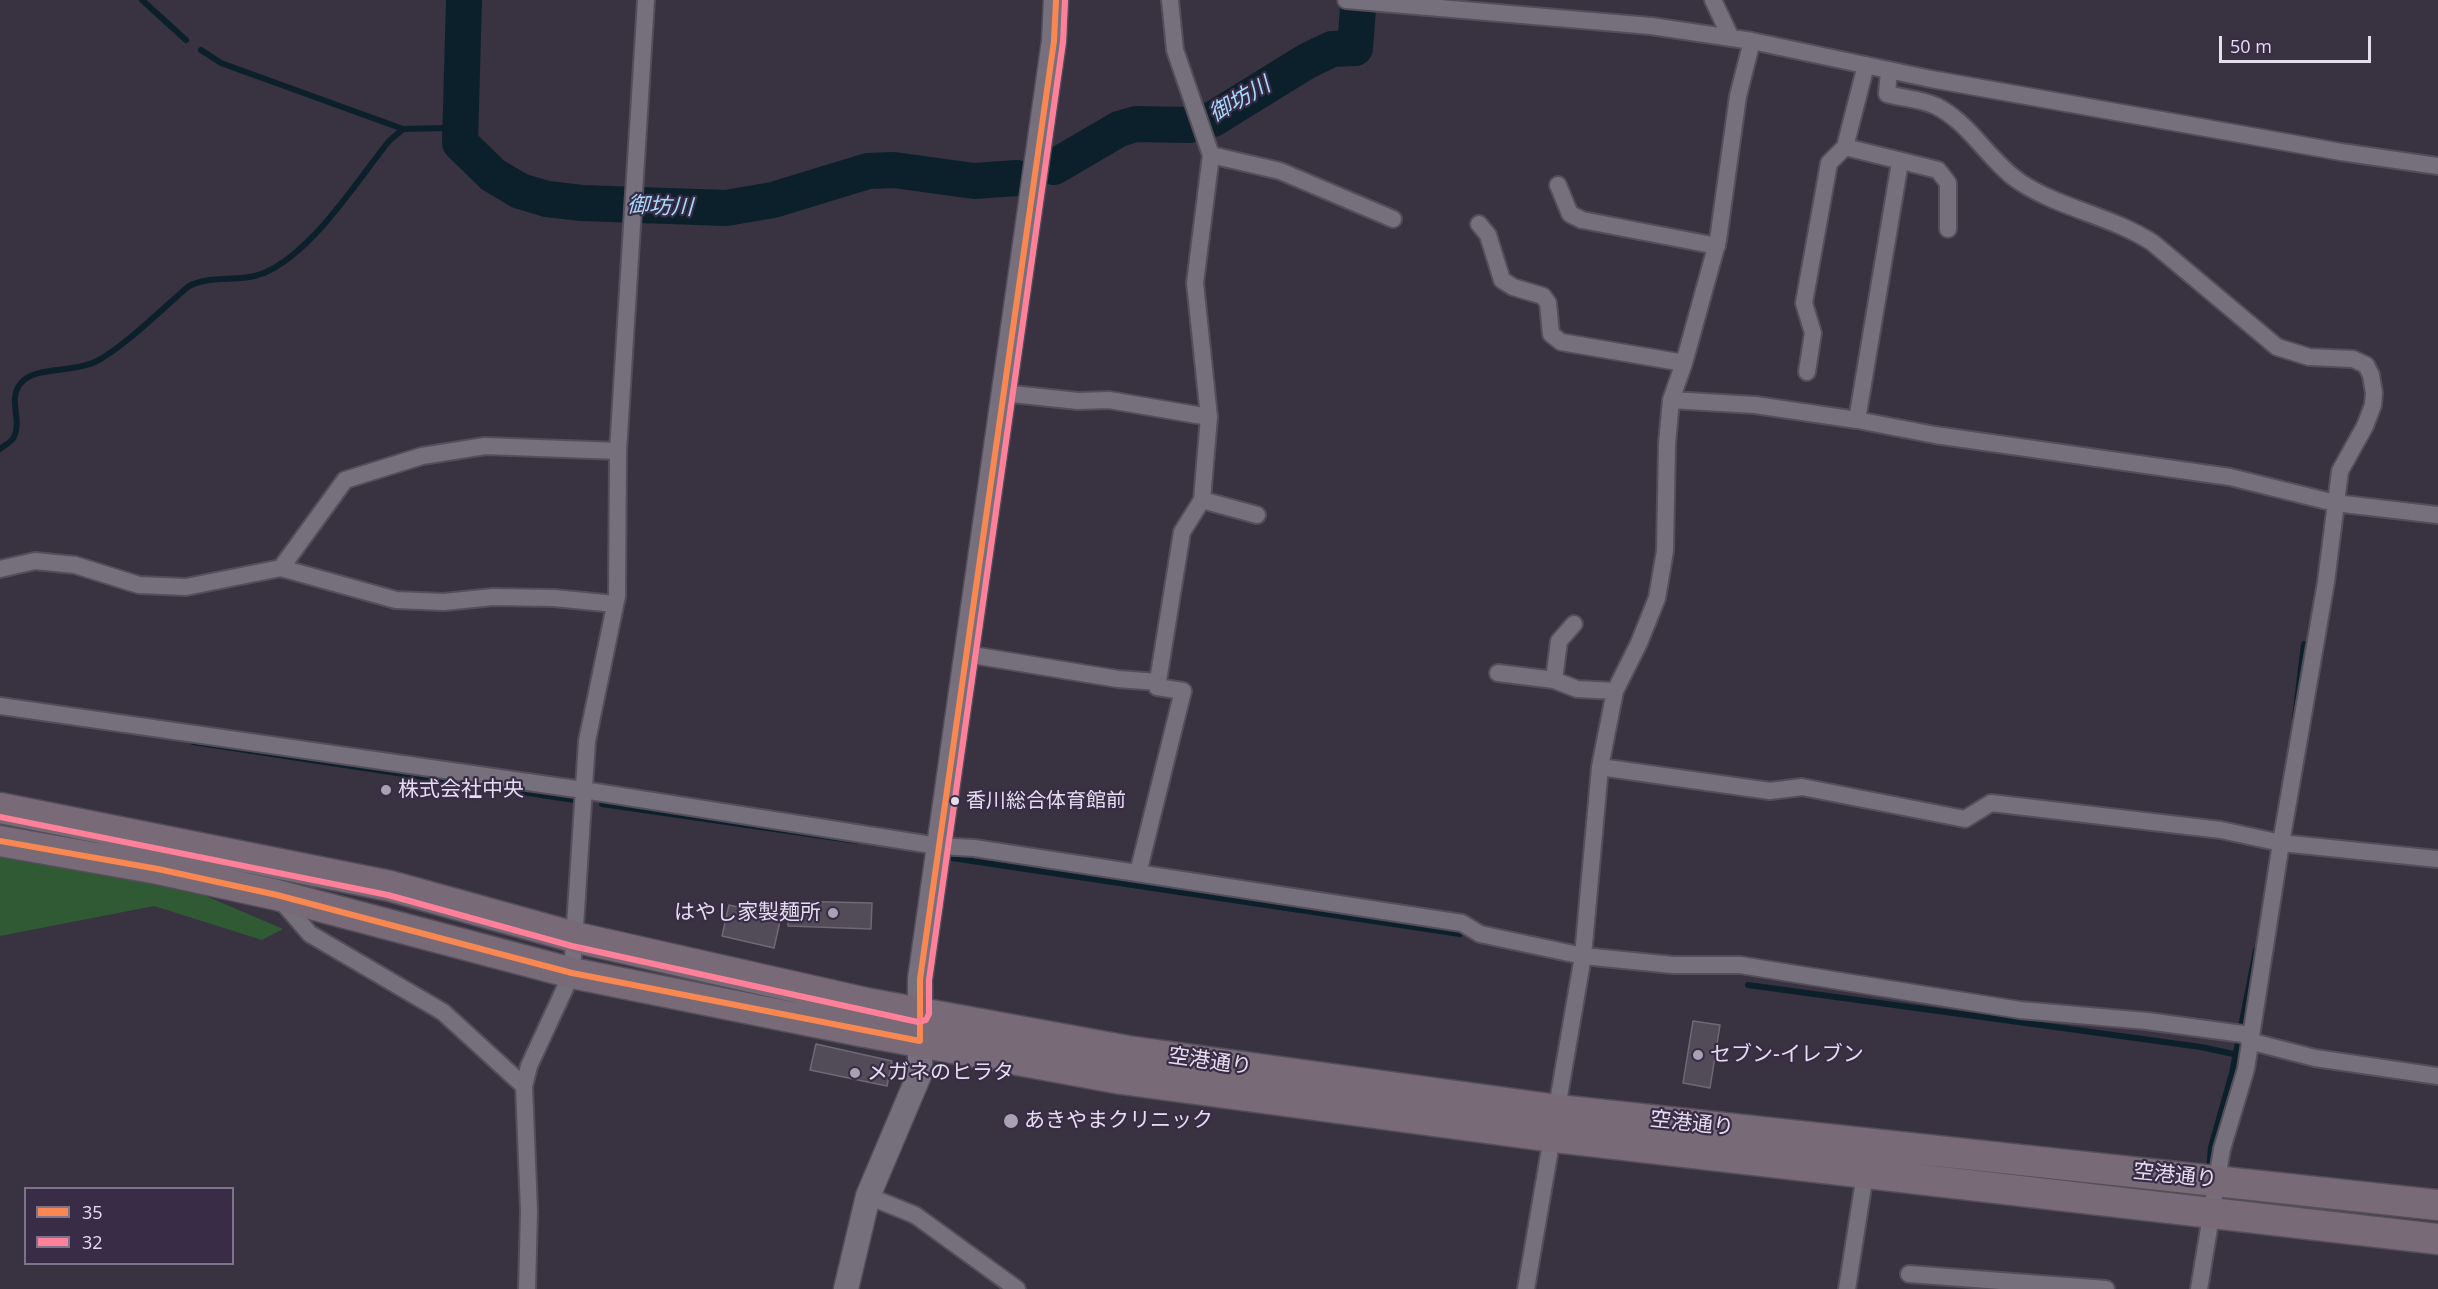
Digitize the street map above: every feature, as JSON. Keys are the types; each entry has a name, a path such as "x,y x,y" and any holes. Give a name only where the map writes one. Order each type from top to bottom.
{"highway":[{"name":"空港通り","path":"0,808 390,886 574,937 1121,1079 1556,1123 2217,1181 2438,1205"},
{"name":"空港通り","path":"0,841 158,869 277,895 572,973 920,1027"},
{"name":"空港通り","path":"1556,1123 1865,1174 2438,1239"}],"street":[{"path":"527,1289 529,1211 524,1086 528,1066 572,973 587,741 615,604 618,451 646,0"},
{"path":"846,1289 868,1196 920,1073 920,979 1054,41 1056,0"},
{"path":"1138,873 1183,692 1157,687 1182,532 1202,500 1209,417 1195,283 1211,155 1175,50 1170,0"},
{"path":"1346,0 1651,26 1752,41 1889,70 2341,152 2438,166"},
{"path":"1713,0 1731,38"},
{"path":"1526,1289 1583,956 1600,767 1615,691 1639,643 1657,598 1665,551 1667,444 1671,400 1684,363 1717,246 1737,96 1752,41"},
{"path":"1807,372 1813,333 1804,303 1829,163 1845,147 1866,65"},
{"path":"1889,70 1887,94 1935,105 1953,117 1995,162 2021,182 2066,205 2135,231 2277,347 2309,357 2353,359 2366,365 2371,375 2373,405 2340,471 2326,582 2281,843 2246,1069 2222,1149 2213,1215 2199,1289"},
{"path":"1845,147 1938,170 1948,183 1948,228"},
{"path":"1211,155 1280,171 1393,219"},
{"path":"1857,420 1900,162"},
{"path":"1558,185 1570,214 1582,220 1717,246"},
{"path":"1479,224 1488,235 1502,279 1513,287 1543,296 1548,303 1551,334 1561,342 1684,363"},
{"path":"1004,393 1078,401 1109,400 1209,417"},
{"path":"1671,400 1755,405 1857,420 1935,435 2230,477 2335,503 2438,515"},
{"path":"281,568 345,480 422,456 485,446 618,451"},
{"path":"1202,500 1257,515"},
{"path":"0,569 35,561 75,565 139,585 186,587 281,568 396,600 444,602 493,597 554,598 615,604"},
{"path":"1554,680 1559,640 1574,624"},
{"path":"966,654 1118,679 1158,682"},
{"path":"1498,673 1554,680 1576,689 1615,691"},
{"path":"0,706 583,790 938,846 974,848 1462,923 1480,934 1583,956 1673,965 1740,965 2020,1010 2147,1021 2249,1038 2315,1058 2438,1076"},
{"path":"1600,767 1770,791 1802,787 1965,819 1991,802 2221,830 2281,843 2438,859"},
{"path":"277,895 310,934 443,1012 524,1086"},
{"path":"1847,1289 1865,1174"},
{"path":"868,1196 915,1215 1017,1289"},
{"path":"1909,1274 2106,1289"}],"green space":[{"path":"0,854 171,881 283,929 262,940 154,906 0,936"}],"building":[{"path":"788,901 872,903 871,929 788,926"},
{"path":"729,905 781,917 774,948 722,936"},
{"path":"1693,1021 1720,1025 1710,1088 1683,1083"},
{"path":"816,1044 892,1061 887,1086 810,1070"}],"waterway":[{"path":"142,0 186,40"},
{"name":"御坊川","path":"464,0 460,143 493,175 520,191 547,199 582,203 726,208 773,200 868,171 894,170 974,181 1017,178"},
{"name":"御坊川","path":"1054,167 1119,129 1136,124 1189,125 1213,119 1307,61 1332,49 1355,48 1358,8"},
{"path":"201,50 221,63 403,129"},
{"path":"0,449 14,437 17,423 16,393 18,386 24,380 39,373 87,365 106,356 189,286 207,280 255,276 282,263 316,233 389,141 403,129 445,128 460,132"},
{"path":"2295,718 2304,644"},
{"path":"193,742 581,801"},
{"path":"602,804 857,841"},
{"path":"952,858 1460,934"},
{"path":"2209,1171 2211,1147 2232,1073 2256,950"},
{"path":"1748,985 2201,1047 2238,1055"}],"transit line":[{"name":"35","path":"0,841 158,869 277,895 572,973 920,1041 920,979 1054,41 1056,0"},
{"name":"32","path":"0,817 388,895 572,946 918,1022 926,1020 929,1014 929,980 1063,42 1065,0"}],"place":[{"name":"株式会社中央","path":"386,790"},
{"name":"香川総合体育館前","path":"955,801"},
{"name":"はやし家製麺所","path":"833,913"},
{"name":"セブン-イレブン","path":"1698,1055"},
{"name":"メガネのヒラタ","path":"855,1073"},
{"name":"あきやまクリニック","path":"1011,1121"}]}
